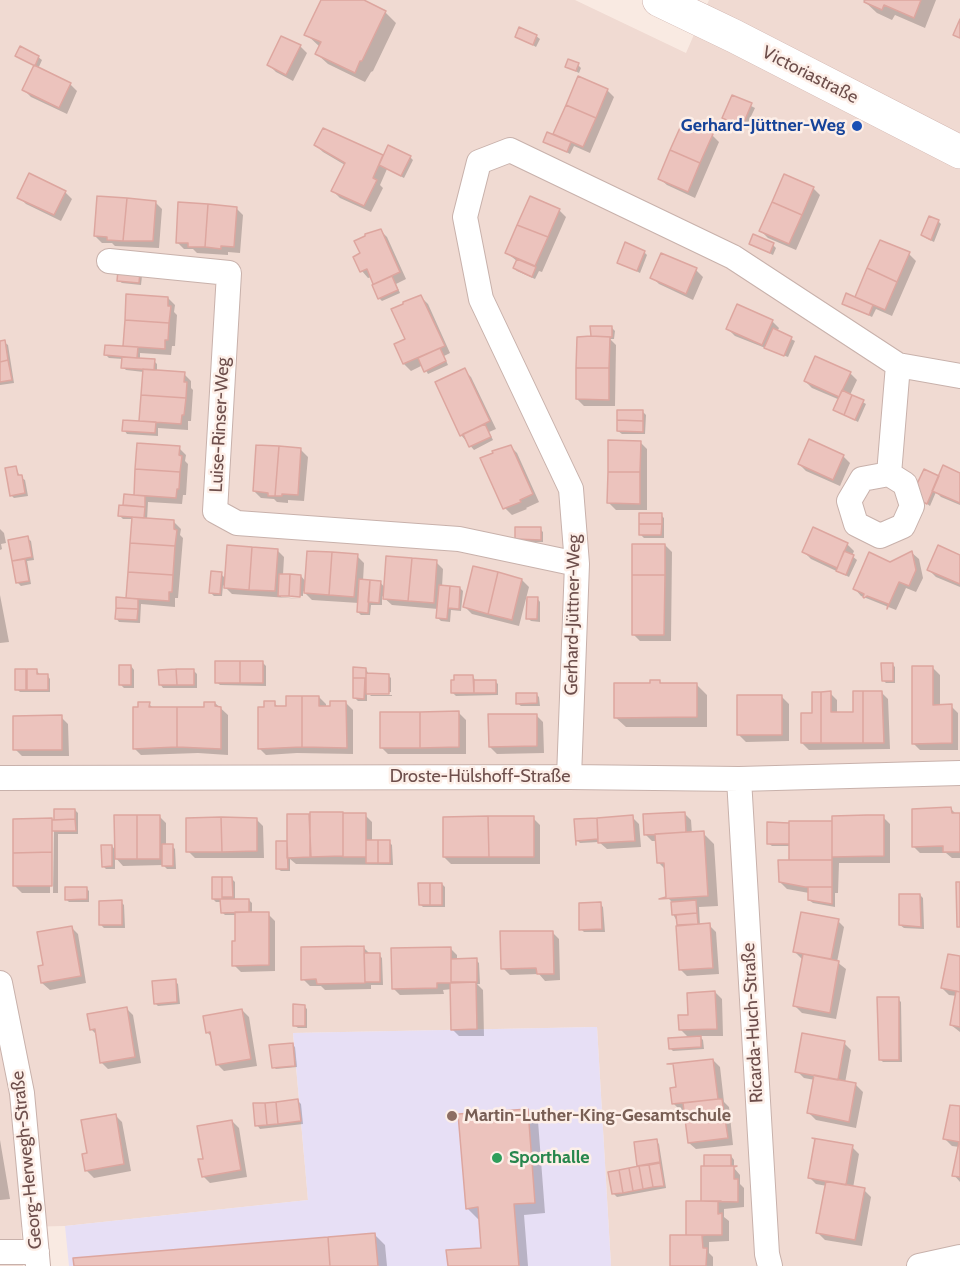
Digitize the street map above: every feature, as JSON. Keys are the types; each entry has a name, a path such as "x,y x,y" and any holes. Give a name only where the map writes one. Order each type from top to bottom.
{"main road":[{"name":"Victoriastraße","path":"670,2 960,152"}],"street":[{"name":"Gerhard-Jüttner-Weg","path":"569,777 577,564 571,489 481,299 465,217 479,162 510,150 733,257 898,365 960,376"},
{"name":"Luise-Rinser-Weg","path":"109,261 229,273 215,511 237,523 459,539 577,564"},
{"path":"889,474 898,365"},
{"name":"Droste-Hülshoff-Straße","path":"0,778 739,779 960,773"},
{"name":"Ricarda-Huch-Straße","path":"739,779 766,1242 770,1266"},
{"name":"Georg-Herwegh-Straße","path":"0,983 22,1093 38,1259"},
{"path":"0,1252 38,1259"},
{"path":"919,1266 960,1257"}],"shaded area":[{"path":"0,0 575,0 686,53 709,0 960,0 960,1266 611,1266 597,1027 293,1033 308,1200 65,1226 21,1227 23,1266 0,1266"},
{"name":"Martin-Luther-King-Gesamtschule","path":"597,1027 611,1266 69,1266 65,1226 308,1200 293,1033"}],"building":[{"path":"321,0 364,0 386,11 355,73 315,54 321,42 304,35"},
{"path":"865,0 921,0 914,18 884,5 882,10 864,2"},
{"path":"960,19 960,38 953,35"},
{"path":"519,27 537,35 533,45 515,37"},
{"path":"281,36 301,45 286,75 267,65"},
{"path":"20,46 39,56 35,66 15,56"},
{"path":"568,59 579,63 576,71 565,67"},
{"path":"34,65 71,83 59,108 22,90"},
{"path":"578,76 608,89 596,118 566,105"},
{"path":"732,95 752,103 742,127 722,118"},
{"path":"566,105 596,118 583,147 553,134"},
{"path":"683,121 713,134 700,163 670,150"},
{"path":"323,128 383,155 373,178 377,180 364,206 331,191 345,163 314,145"},
{"path":"547,132 571,142 567,152 543,142"},
{"path":"388,145 411,156 401,176 379,165"},
{"path":"670,150 700,163 688,192 658,179"},
{"path":"29,173 66,191 54,215 17,198"},
{"path":"784,174 814,187 802,215 772,202"},
{"path":"97,196 127,198 123,241 94,236"},
{"path":"530,196 560,209 548,237 517,225"},
{"path":"127,198 156,201 153,241 123,241"},
{"path":"178,202 208,204 205,247 188,247 188,243 176,243"},
{"path":"772,202 802,215 789,244 759,231"},
{"path":"208,204 237,207 234,247 221,246 221,249 205,247"},
{"path":"929,216 939,220 931,240 921,235"},
{"path":"517,225 548,237 535,266 505,253"},
{"path":"381,229 400,272 372,285 367,269 360,272 353,257 360,253 354,241 365,234"},
{"path":"753,234 774,243 770,253 749,244"},
{"path":"880,240 910,252 897,282 867,268"},
{"path":"625,242 645,251 637,271 617,263"},
{"path":"661,253 697,268 686,294 650,278"},
{"path":"517,259 536,267 532,277 513,268"},
{"path":"867,268 897,282 885,310 855,297"},
{"path":"118,270 140,272 139,283 117,281"},
{"path":"392,276 398,290 378,299 372,285"},
{"path":"846,293 873,305 869,315 842,304"},
{"path":"126,294 168,297 168,306 171,306 169,323 125,320"},
{"path":"421,295 445,346 403,364 394,344 405,339 391,309"},
{"path":"737,304 773,320 762,345 726,329"},
{"path":"125,320 169,323 165,349 123,346"},
{"path":"590,326 612,326 612,337 591,336"},
{"path":"773,328 792,337 784,356 764,348"},
{"path":"577,337 610,337 609,368 576,368"},
{"path":"5,340 8,360 0,362 0,341"},
{"path":"105,345 138,347 137,358 104,355"},
{"path":"440,348 446,361 424,372 418,358"},
{"path":"815,356 851,372 839,397 804,381"},
{"path":"122,357 155,359 154,370 121,368"},
{"path":"8,360 12,380 0,382 0,362"},
{"path":"465,368 490,421 460,436 435,382"},
{"path":"576,368 609,368 609,400 576,399"},
{"path":"143,369 185,372 186,398 141,395"},
{"path":"842,390 852,395 844,415 833,410"},
{"path":"141,395 186,398 181,424 139,421"},
{"path":"852,395 864,400 855,420 844,415"},
{"path":"617,410 643,410 643,421 617,420"},
{"path":"123,420 156,422 155,433 122,431"},
{"path":"617,420 643,421 643,432 617,431"},
{"path":"485,424 491,437 469,447 463,434"},
{"path":"809,439 844,455 833,480 798,464"},
{"path":"608,440 641,441 640,472 608,472"},
{"path":"137,443 180,446 179,455 182,456 180,472 135,469"},
{"path":"256,445 279,446 275,496 253,491"},
{"path":"511,445 533,494 503,509 480,458 493,453 492,451"},
{"path":"279,446 301,448 298,495 275,496"},
{"path":"943,465 960,473 960,503 932,491"},
{"path":"16,466 18,475 22,475 25,493 10,496 5,468"},
{"path":"135,469 180,472 176,498 134,495"},
{"path":"924,469 939,476 927,504 921,501 916,486"},
{"path":"608,472 640,472 640,504 607,503"},
{"path":"124,494 145,496 145,507 123,505"},
{"path":"119,505 145,507 144,518 118,516"},
{"path":"639,513 662,513 662,524 639,524"},
{"path":"132,517 174,520 174,529 177,530 175,546 130,543"},
{"path":"639,524 662,524 661,535 639,535"},
{"path":"515,527 541,527 541,540 515,539"},
{"path":"813,527 848,543 837,568 802,552"},
{"path":"28,536 32,557 12,561 8,540"},
{"path":"130,543 175,546 173,575 128,572"},
{"path":"632,544 665,544 665,575 632,575"},
{"path":"227,545 252,547 249,590 224,588"},
{"path":"938,545 960,555 960,584 927,570"},
{"path":"252,547 278,549 275,591 249,590"},
{"path":"307,551 332,552 329,595 304,593"},
{"path":"844,551 854,555 846,575 836,571"},
{"path":"912,551 916,570 909,586 899,582 887,609 888,604 867,596 864,598 864,594 853,589 869,552 890,562"},
{"path":"332,552 358,554 354,597 329,595"},
{"path":"386,556 412,558 408,601 383,599"},
{"path":"412,558 437,560 434,603 408,601"},
{"path":"25,559 29,581 16,583 12,561"},
{"path":"473,566 498,572 488,614 463,607"},
{"path":"211,571 222,572 220,594 209,593"},
{"path":"128,572 173,575 169,601 126,598"},
{"path":"498,572 522,579 512,620 488,614"},
{"path":"279,574 290,574 289,596 278,596"},
{"path":"290,574 301,575 300,597 289,596"},
{"path":"632,575 665,575 664,635 632,635"},
{"path":"359,579 370,580 368,613 357,612"},
{"path":"370,580 381,581 379,603 368,602"},
{"path":"439,585 450,586 447,619 436,618"},
{"path":"450,586 460,587 459,609 448,608"},
{"path":"116,597 138,599 138,609 116,608"},
{"path":"527,597 538,597 537,619 526,619"},
{"path":"116,608 138,609 137,620 115,619"},
{"path":"215,661 240,661 240,683 215,683"},
{"path":"240,661 263,661 263,683 240,683"},
{"path":"881,663 893,663 893,681 882,681"},
{"path":"119,665 131,665 131,685 119,685"},
{"path":"912,666 933,666 933,705 952,704 952,743 912,744"},
{"path":"353,667 366,668 366,678 353,678"},
{"path":"15,669 26,669 26,690 15,690"},
{"path":"27,669 37,669 37,674 48,674 48,690 27,690"},
{"path":"176,669 177,685 159,685 158,670"},
{"path":"176,669 194,669 194,685 177,685"},
{"path":"366,673 389,674 389,694 366,694"},
{"path":"454,675 473,675 474,693 451,693 451,680 454,680"},
{"path":"353,678 365,678 364,699 353,698"},
{"path":"474,680 496,680 496,693 474,693"},
{"path":"650,680 660,680 660,683 697,683 697,717 614,718 614,683 650,683"},
{"path":"831,691 831,712 853,712 853,691 863,691 863,743 821,743 821,692"},
{"path":"863,691 882,691 884,743 863,743"},
{"path":"812,692 821,692 821,743 801,743 801,713 812,713"},
{"path":"516,693 537,693 537,703 516,704"},
{"path":"737,695 782,695 782,735 737,735"},
{"path":"286,696 302,696 302,747 258,749 258,707 264,707 264,701 275,701 275,706 286,706"},
{"path":"302,696 319,696 319,706 330,706 330,701 346,701 347,748 302,747"},
{"path":"138,702 150,702 149,707 177,707 177,747 133,749 133,707 138,707"},
{"path":"204,702 215,702 215,706 221,707 221,749 177,747 177,707 204,707"},
{"path":"459,711 459,747 420,748 420,712"},
{"path":"380,712 420,712 420,748 380,748"},
{"path":"488,714 537,714 537,746 489,747"},
{"path":"62,715 62,750 13,750 13,716"},
{"path":"951,807 952,813 960,813 960,852 943,852 943,846 912,847 912,809"},
{"path":"54,809 75,809 75,819 54,820"},
{"path":"310,812 343,812 343,856 310,857"},
{"path":"685,812 686,832 644,835 643,814"},
{"path":"343,813 366,813 366,857 343,857"},
{"path":"287,814 309,814 311,857 287,858"},
{"path":"114,815 137,815 137,859 115,859"},
{"path":"137,815 160,815 160,859 137,859"},
{"path":"633,815 635,841 598,843 597,818"},
{"path":"884,815 884,856 832,857 832,816"},
{"path":"488,816 534,816 534,857 489,857"},
{"path":"488,816 489,857 443,857 443,817"},
{"path":"221,817 257,818 257,851 222,852"},
{"path":"221,817 222,852 186,852 186,818"},
{"path":"52,818 52,852 13,853 13,819"},
{"path":"597,818 598,839 576,841 576,845 574,819"},
{"path":"75,819 76,831 52,831 52,820"},
{"path":"789,821 832,821 832,860 789,860"},
{"path":"767,822 789,823 789,844 767,844"},
{"path":"704,831 708,896 659,899 666,897 664,863 657,863 655,834"},
{"path":"366,840 378,840 378,863 366,863"},
{"path":"378,840 390,840 390,863 378,863"},
{"path":"276,841 287,841 288,869 276,869"},
{"path":"162,844 173,844 173,866 162,866"},
{"path":"101,845 112,845 112,866 102,867"},
{"path":"52,852 52,886 13,886 13,853"},
{"path":"778,860 832,860 832,887 805,887 779,882"},
{"path":"212,877 222,877 222,899 212,899"},
{"path":"222,877 232,877 233,897 222,897"},
{"path":"956,882 960,882 960,927 957,927"},
{"path":"418,883 430,883 430,905 419,905"},
{"path":"430,883 442,883 442,905 430,905"},
{"path":"65,887 87,887 87,899 65,900"},
{"path":"808,887 832,887 832,904 808,900"},
{"path":"899,894 920,894 921,927 899,925"},
{"path":"220,899 249,899 249,912 221,913"},
{"path":"122,900 122,925 99,925 99,901"},
{"path":"696,900 697,913 672,915 671,902"},
{"path":"601,902 602,929 579,930 579,903"},
{"path":"235,912 269,912 269,965 232,966"},
{"path":"801,912 839,919 831,959 793,952"},
{"path":"697,913 698,924 677,925 676,915"},
{"path":"710,923 713,968 679,970 676,926"},
{"path":"72,926 81,976 41,983 38,966 43,965 37,932"},
{"path":"500,931 553,931 554,974 537,974 536,968 501,969"},
{"path":"364,946 365,983 317,984 316,979 301,980 301,947"},
{"path":"451,947 451,983 437,983 437,988 392,989 391,948"},
{"path":"364,953 380,953 380,982 365,982"},
{"path":"803,954 839,961 830,1013 793,1006"},
{"path":"948,954 960,956 960,992 941,988"},
{"path":"477,958 477,982 451,982 451,959"},
{"path":"176,979 177,1002 154,1004 152,981"},
{"path":"476,982 477,1029 451,1030 450,983"},
{"path":"715,991 717,1029 679,1030 678,1015 688,1015 687,993"},
{"path":"956,991 960,992 960,1027 950,1025"},
{"path":"877,997 899,997 899,1060 879,1060"},
{"path":"293,1004 305,1005 305,1026 293,1026"},
{"path":"127,1007 135,1057 100,1063 95,1029 90,1030 87,1014"},
{"path":"242,1009 251,1059 216,1065 210,1032 206,1033 203,1016"},
{"path":"802,1033 845,1041 838,1080 795,1072"},
{"path":"701,1036 701,1047 669,1049 668,1038"},
{"path":"293,1043 295,1066 272,1068 269,1045"},
{"path":"713,1059 718,1099 672,1104 670,1088 676,1087 673,1064 667,1064"},
{"path":"814,1075 856,1083 849,1122 807,1113"},
{"path":"298,1099 301,1121 278,1124 276,1102"},
{"path":"722,1099 728,1138 688,1143 683,1103"},
{"path":"276,1102 278,1124 267,1125 265,1103"},
{"path":"253,1103 265,1103 267,1125 255,1126"},
{"path":"950,1105 960,1106 960,1142 943,1139"},
{"name":"Sporthalle","path":"528,1109 535,1203 514,1204 519,1266 448,1266 446,1250 481,1248 478,1207 466,1209 458,1114"},
{"path":"116,1114 124,1164 85,1171 82,1154 87,1153 81,1120"},
{"path":"232,1120 241,1170 202,1177 198,1159 203,1159 197,1126"},
{"path":"812,1138 853,1145 846,1185 808,1178 815,1139"},
{"path":"657,1139 660,1162 637,1166 634,1142"},
{"path":"960,1142 960,1177 952,1176"},
{"path":"704,1155 731,1155 731,1166 704,1166"},
{"path":"660,1163 664,1186 653,1187 649,1165"},
{"path":"649,1165 653,1187 643,1189 639,1166"},
{"path":"639,1166 643,1189 633,1191 629,1168"},
{"path":"701,1166 737,1166 734,1167 734,1179 738,1179 738,1202 701,1201"},
{"path":"629,1168 633,1191 623,1193 619,1170"},
{"path":"619,1170 623,1193 612,1194 608,1172"},
{"path":"826,1181 865,1188 855,1240 816,1233"},
{"path":"686,1201 721,1201 718,1202 718,1214 722,1213 722,1235 686,1235"},
{"path":"375,1233 378,1266 330,1266 328,1237"},
{"path":"670,1235 706,1235 702,1236 703,1248 707,1248 706,1266 670,1266"},
{"path":"328,1237 330,1266 74,1266 73,1258"}],"place":[{"name":"Gerhard-Jüttner-Weg","path":"857,126"},
{"name":"Martin-Luther-King-Gesamtschule","path":"452,1116"},
{"name":"Sporthalle","path":"497,1158"}]}
